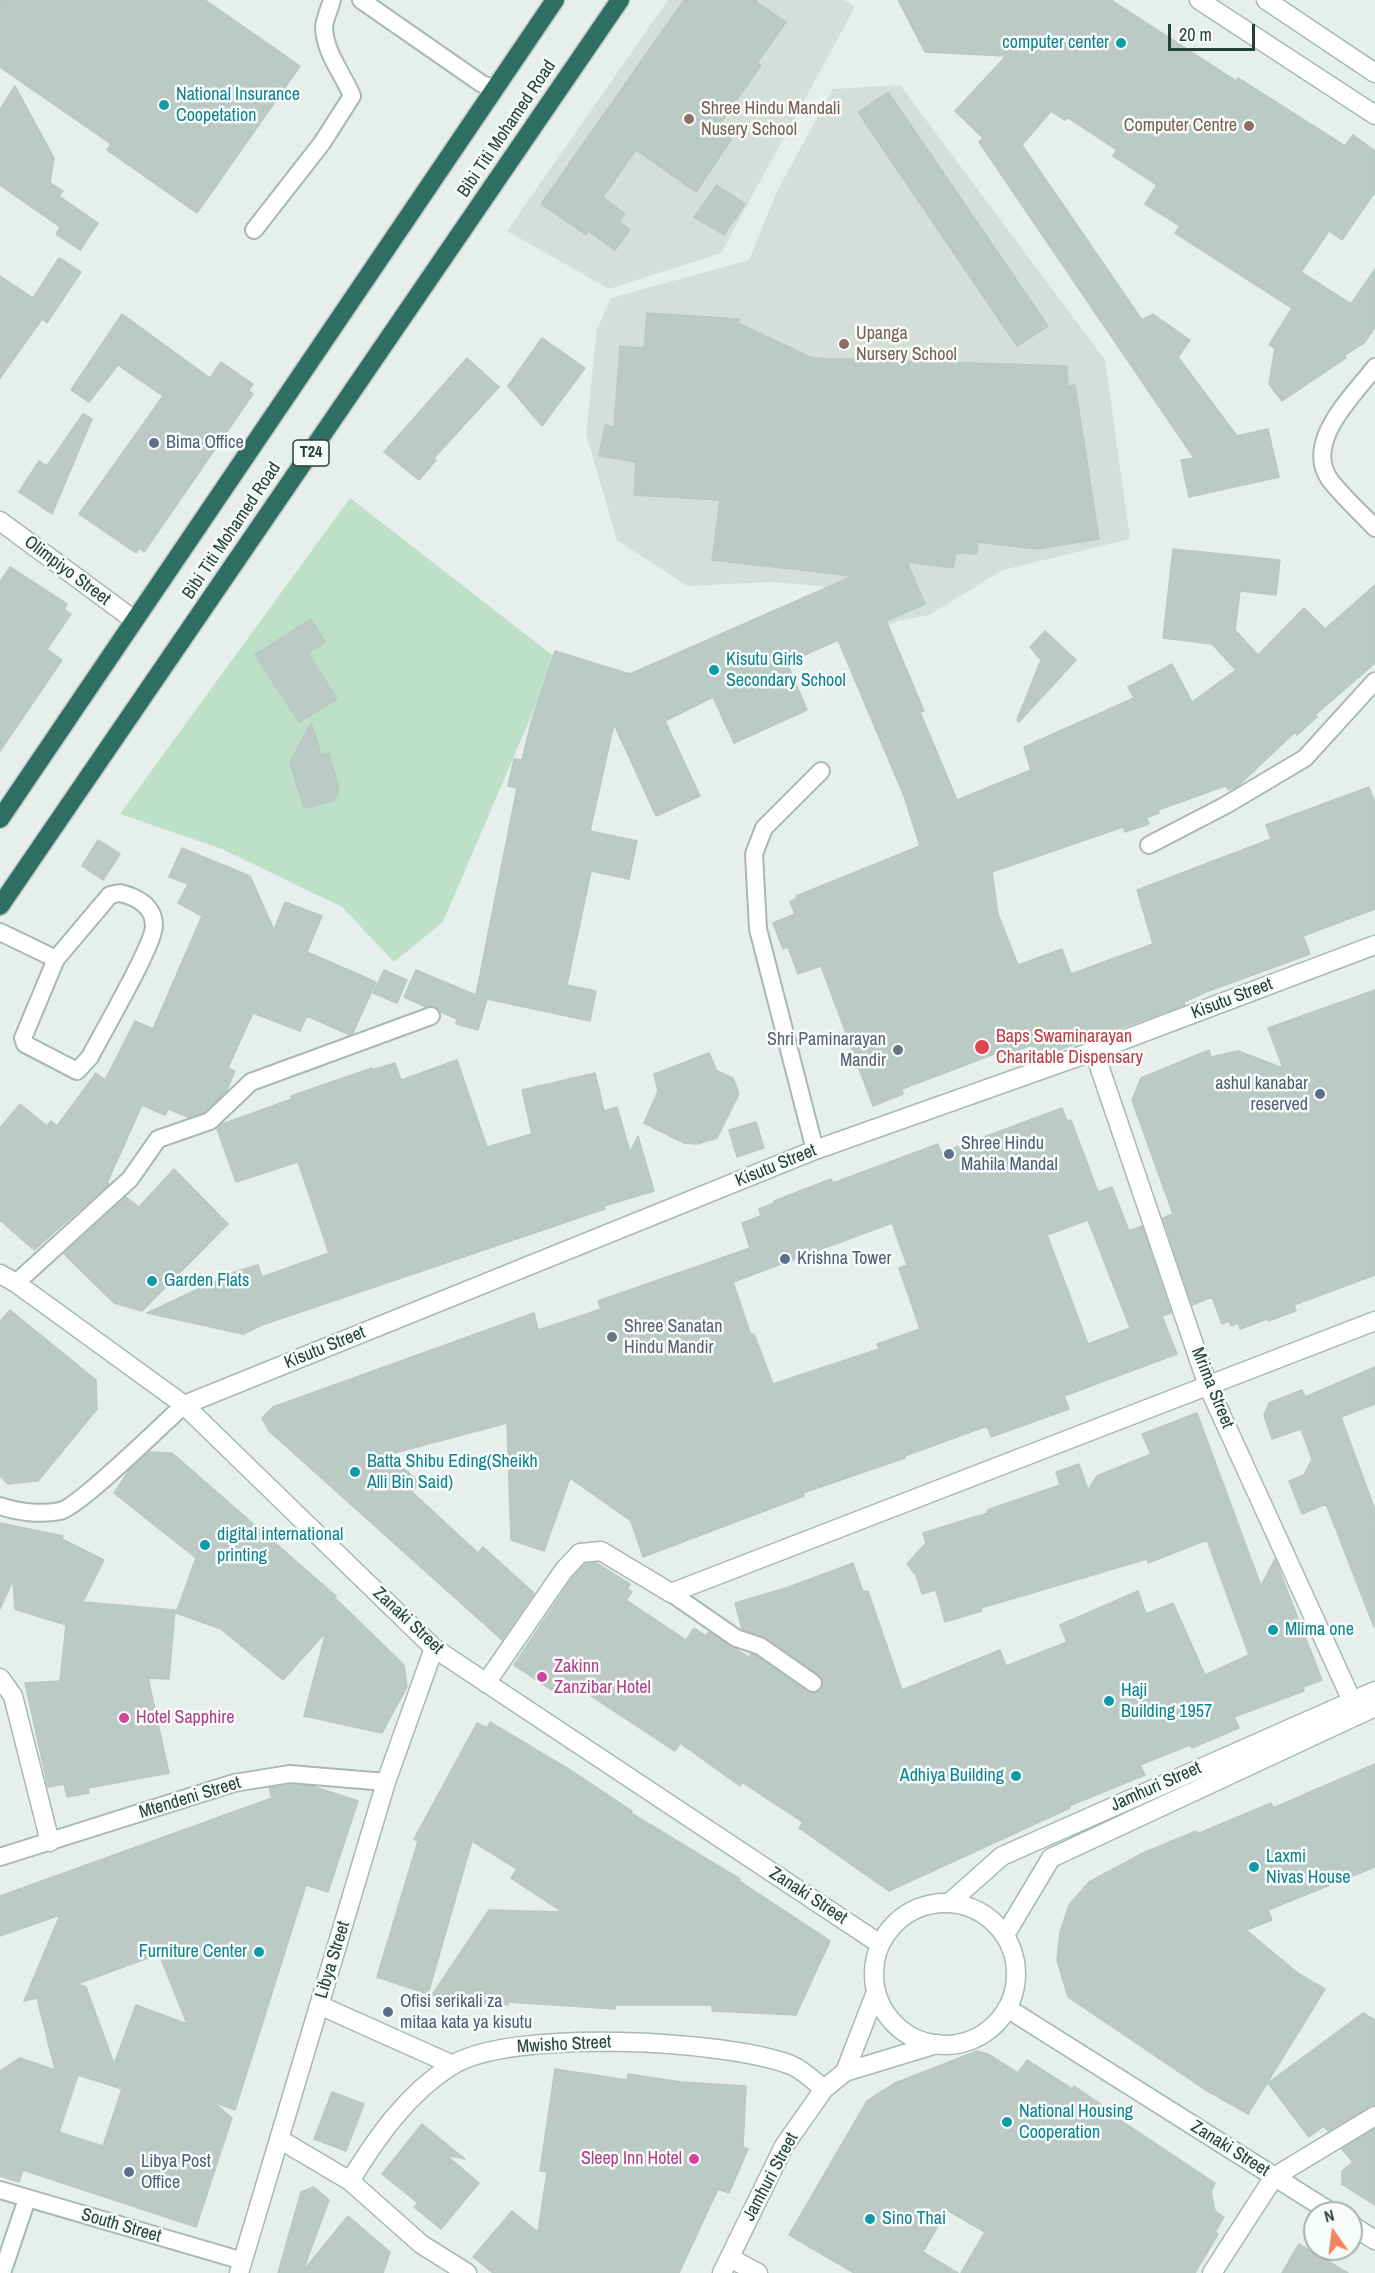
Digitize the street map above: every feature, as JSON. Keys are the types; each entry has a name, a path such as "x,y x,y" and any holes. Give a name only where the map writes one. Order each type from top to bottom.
{"highway":[{"name":"Bibi Titi Mohamed Road","path":"0,819 555,0"},
{"name":"Bibi Titi Mohamed Road","path":"0,906 620,0"}],"street":[{"path":"1198,0 1375,115"},
{"path":"1266,0 1375,73"},
{"name":"Olimpiyo Street","path":"0,521 134,620"},
{"name":"Kisutu Street","path":"184,1405 815,1150 1094,1051 1375,945"},
{"name":"Mrima Street","path":"1094,1051 1208,1386 1354,1708"},
{"name":"Zanaki Street","path":"8,1278 184,1405 434,1648 880,1944"},
{"path":"486,1683 564,1570 580,1553 601,1551 671,1593 1375,1321"},
{"name":"Libya Street","path":"241,2267 386,1782 434,1648"},
{"path":"0,1678 13,1696 50,1842"},
{"name":"Jamhuri Street","path":"1005,1935 1051,1857 1354,1708 1375,1691"},
{"name":"Jamhuri Street","path":"949,1903 1002,1856 1354,1708 1375,1707"},
{"path":"844,2072 937,2044 964,2042 978,2037 989,2030 1007,2008 1012,1999 1016,1977 1014,1955 1005,1935 981,1912 949,1903 928,1905 909,1913 892,1926 880,1944 874,1968 876,1992 889,2017 898,2027 923,2041 937,2044"},
{"name":"Jamhuri Street","path":"726,2265 784,2146 824,2089 844,2072 876,1992"},
{"path":"319,2005 453,2065"},
{"name":"Zanaki Street","path":"1007,2008 1313,2201"},
{"name":"Mwisho Street","path":"350,2181 378,2136 414,2096 453,2065 495,2050 541,2045 659,2043 761,2056 793,2066 824,2089"},
{"path":"1212,2273 1274,2177 1375,2116"},
{"path":"279,2139 350,2181 421,2244 467,2273"},
{"path":"726,2265 759,2273"}],"lane":[{"path":"254,230 322,142 351,96 345,79 331,57 324,27 332,0"},
{"path":"361,0 482,84 495,89"},
{"path":"1375,367 1325,439 1321,457 1329,479 1375,528"},
{"path":"1149,845 1226,805 1305,758 1375,681"},
{"path":"815,1150 758,929 754,854 764,828 821,771"},
{"path":"120,893 137,897 148,907 154,926 147,947 90,1057 77,1071 23,1041 56,959 110,895 120,893"},
{"path":"0,932 56,959"},
{"path":"8,1278 130,1179 158,1139 210,1120 251,1082 431,1016"},
{"path":"0,1506 16,1512 62,1511 88,1491 184,1405"},
{"path":"671,1593 736,1638 760,1646 813,1683"},
{"name":"Mtendeni Street","path":"0,1857 234,1783 290,1774 386,1782"},
{"name":"South Street","path":"0,2190 241,2267"},
{"path":"2,2273 27,2199"}],"shaded area":[{"name":"Shree Hindu Mandali Nusery School","path":"668,0 844,0 855,7 721,253 609,289 507,231"},
{"name":"Upanga Nursery School","path":"900,85 1105,360 1130,539 1003,570 929,615 898,621 885,627 862,624 822,586 771,582 687,586 617,540 586,434 597,329 611,298 749,260 777,191 833,89"}],"green space":[{"path":"350,498 556,658 443,922 394,962 342,907 222,849 120,814"}],"building":[{"name":"National Insurance Coopetation","path":"0,0 205,0 300,66 197,213 107,150 111,144 0,67"},
{"path":"684,0 754,0 786,22 757,63 761,65 717,128 732,138 696,192 636,150 603,197 625,214 619,221 630,230 615,250 588,231 586,235 541,204"},
{"path":"898,0 1111,0 1236,81 1238,78 1345,146 1353,135 1375,151 1375,192 1342,240 1329,231 1301,272 1351,304 1375,269 1375,327 1365,342 1345,355 1346,358 1282,401 1269,384 1275,348 1269,345 1292,308 1175,233 1180,226 1145,204 1157,185 1113,156 1117,150 1067,117 1065,120 1051,111 1022,145 1142,320 1153,314 1190,340 1178,357 1237,436 1268,429 1279,477 1189,497 1181,460 1194,458 979,142 983,138 955,111 1006,56 925,52"},
{"path":"15,86 54,158 50,183 63,191 59,196 98,223 80,250 56,234 60,227 0,185 0,109"},
{"path":"888,92 1048,326 1017,346 858,112"},
{"path":"717,185 745,204 724,235 694,217"},
{"path":"59,258 81,272 47,323 42,319 0,378 0,276 33,298"},
{"path":"647,313 739,319 738,323 812,358 1067,366 1068,386 1075,385 1099,539 1036,549 978,542 977,554 956,553 953,568 907,562 925,604 886,621 924,711 920,712 957,800 1031,770 1024,747 1134,698 1128,687 1172,664 1192,702 1236,670 1212,644 1163,638 1173,549 1280,560 1276,595 1240,591 1235,630 1258,655 1304,608 1325,629 1375,585 1375,663 1315,715 1317,717 1297,735 1295,732 1239,785 1229,790 1225,786 1158,810 1159,813 1146,818 1149,824 1125,832 1123,827 992,872 998,914 1018,965 1062,949 1071,974 1153,944 1137,890 1271,839 1266,825 1369,787 1375,803 1375,909 1303,936 1310,954 1206,992 1184,1002 1185,1005 1036,1058 1032,1045 999,1057 997,1053 902,1089 903,1094 873,1106 821,966 798,974 788,947 783,949 773,923 795,914 790,902 797,898 796,896 920,846 904,796 838,640 787,663 807,710 734,743 713,697 665,721 700,796 656,816 614,724 590,831 637,841 629,879 591,871 567,985 596,991 590,1021 487,999 478,1030 456,1024 457,1019 433,1006 426,1007 404,997 416,970 476,995 517,788 508,786 514,759 522,760 531,723 555,651 630,674 853,576 712,560 720,500 634,495 636,462 599,456 605,425 614,427 620,346 644,348"},
{"path":"122,314 210,378 221,362 253,384 248,391 253,394 144,552 139,548 136,553 79,514 163,396 118,365 89,402 71,390"},
{"path":"542,338 585,368 542,426 508,386"},
{"path":"467,358 499,387 434,458 436,460 419,480 384,452"},
{"path":"83,414 92,419 52,514 19,492 39,461 47,466"},
{"path":"10,567 67,604 64,609 71,614 47,649 62,660 0,751 0,582"},
{"path":"311,619 325,642 308,653 337,699 299,722 255,655"},
{"path":"1045,631 1076,660 1019,722 1017,720 1041,660 1030,647"},
{"path":"311,723 321,754 329,753 339,790 334,801 304,808 290,762"},
{"path":"98,840 120,854 103,880 82,866"},
{"path":"182,848 250,876 274,930 285,902 322,916 307,952 376,982 353,1033 350,1035 307,1016 300,1031 253,1013 228,1068 235,1071 226,1092 204,1112 188,1117 168,1109 165,1115 142,1105 107,1183 109,1184 34,1250 0,1220 0,1128 20,1104 47,1126 51,1121 57,1126 96,1073 105,1080 135,1021 153,1029 202,916 178,903 188,884 169,877"},
{"path":"384,970 407,980 397,1003 373,993"},
{"path":"1375,990 1375,1275 1294,1305 1296,1311 1268,1321 1267,1319 1240,1329 1238,1323 1231,1326 1229,1321 1222,1324 1212,1297 1192,1305 1163,1218 1173,1214 1132,1100 1141,1078 1209,1050 1211,1057 1238,1051 1283,1068 1268,1028"},
{"path":"709,1053 717,1071 733,1078 739,1094 717,1138 697,1144 684,1143 644,1123 658,1091 654,1074"},
{"path":"457,1060 487,1147 532,1134 522,1090 595,1073 604,1111 617,1107 630,1152 638,1136 654,1191 604,1206 605,1209 262,1325 243,1334 147,1313 234,1272 258,1265 262,1277 329,1253 298,1162 236,1182 217,1129 222,1124 292,1099 291,1096 372,1068 372,1070 395,1063 401,1080"},
{"path":"1062,1108 1067,1121 1071,1120 1098,1192 1112,1187 1129,1231 1142,1226 1171,1313 1162,1316 1177,1354 1064,1396 1069,1409 991,1437 987,1426 905,1456 905,1458 803,1493 804,1496 643,1557 631,1521 570,1478 544,1551 511,1540 507,1423 387,1455 420,1482 412,1492 478,1553 483,1547 534,1593 502,1640 269,1431 262,1418 273,1407 534,1313 538,1330 601,1309 598,1301 750,1248 742,1223 761,1216 759,1209 775,1203 774,1201 831,1179 833,1183 938,1144 941,1153","holes":["1088,1220 1130,1328 1088,1344 1047,1235","892,1223 907,1265 899,1268 920,1329 877,1344 879,1349 773,1384 754,1334 751,1335 733,1282"]},
{"path":"756,1122 764,1148 737,1157 729,1130"},
{"path":"174,1169 228,1224 142,1311 114,1303 64,1254 126,1197 139,1207"},
{"path":"10,1310 96,1380 97,1409 38,1481 8,1484 0,1476 0,1321"},
{"path":"1375,1367 1375,1404 1341,1417 1375,1510 1374,1627 1326,1504 1302,1514 1289,1481 1304,1475 1312,1459 1301,1429 1272,1439 1264,1415 1269,1403 1302,1390 1305,1397"},
{"path":"1197,1413 1261,1586 1275,1559 1322,1680 1303,1687 1304,1691 1234,1717 1239,1728 1192,1748 1190,1745 1140,1765 1145,1775 1069,1806 1070,1808 889,1891 799,1828 803,1822 742,1782 740,1786 680,1743 675,1751 564,1678 555,1692 514,1665 573,1577 585,1564 596,1563 630,1584 627,1589 632,1592 626,1600 686,1640 694,1628 706,1636 709,1632 751,1659 750,1654 755,1655 807,1692 817,1693 823,1684 819,1675 766,1637 742,1629 735,1603 789,1587 853,1563 863,1592 868,1591 902,1690 1000,1650 1006,1666 1067,1642 1060,1625 1138,1591 1146,1614 1173,1603 1205,1675 1249,1655 1207,1540 1148,1563 1147,1559 981,1608 982,1611 945,1622 936,1590 922,1594 916,1575 907,1564 926,1543 923,1533 988,1513 987,1510 1060,1485 1056,1472 1079,1464 1088,1490 1097,1476 1151,1454 1142,1434"},
{"path":"149,1452 172,1453 336,1596 334,1597 404,1665 407,1687 382,1733 304,1716 326,1632 283,1680 221,1629 176,1613 196,1558 114,1493 130,1469"},
{"path":"0,1523 63,1536 62,1539 104,1560 83,1602 175,1610 169,1679 148,1678 169,1773 88,1788 89,1793 67,1797 64,1784 48,1787 25,1683 60,1681 66,1625 15,1609 13,1580 0,1609"},
{"path":"490,1722 575,1773 632,1811 631,1813 740,1879 739,1881 830,1941 796,2015 712,2011 712,2005 615,2005 615,2009 508,2002 508,2005 455,2002 432,1995 489,1910 563,1912 511,1878 517,1869 472,1841 428,1994 377,1977 418,1841 414,1839 477,1723 487,1728"},
{"path":"1375,1764 1375,1867 1268,1910 1272,1920 1246,1930 1299,1974 1325,1989 1248,2114 1204,2089 1068,1997 1057,1960 1060,1932 1069,1905 1089,1882 1143,1853 1196,1831 1197,1834 1271,1803 1273,1808"},
{"path":"290,1785 312,1786 358,1801 328,1892 306,1885 235,2110 213,2102 232,2118 196,2227 23,2170 19,2182 0,2176 0,2071 20,2058 55,2070 37,1998 24,2001 60,1915 0,1936 0,1896 272,1798 269,1788","holes":["159,1954 187,2024 136,2005 114,2064 86,1987 77,1984","78,2075 122,2089 103,2146 59,2132"]},
{"path":"1363,2013 1375,2020 1375,2105 1328,2131 1324,2126 1309,2137 1268,2083"},
{"path":"977,2051 988,2054 1018,2073 1027,2060 1072,2089 1074,2086 1215,2183 1211,2192 1215,2211 1224,2217 1215,2232 1218,2234 1195,2273 961,2273 985,2232 947,2210 923,2252 958,2273 854,2273 789,2235 867,2101 895,2083"},
{"path":"555,2069 627,2080 628,2074 681,2082 746,2086 743,2147 748,2149 729,2193 718,2189 679,2273 493,2273 473,2257 512,2211 538,2232 547,2172 540,2171"},
{"path":"332,2092 364,2104 346,2151 314,2139"},
{"path":"422,2124 465,2159 446,2155 479,2183 441,2229 414,2207 418,2203 382,2174"},
{"path":"1375,2129 1375,2205 1342,2184 1342,2171 1353,2162 1342,2149"},
{"path":"314,2187 329,2200 303,2271 348,2216 390,2252 383,2273 278,2273 301,2192"},
{"path":"1299,2244 1303,2246 1303,2261 1328,2261 1348,2273 1282,2273"}],"place":[{"name":"computer center","path":"1121,43"},
{"name":"National Insurance Coopetation","path":"164,105"},
{"name":"Shree Hindu Mandali Nusery School","path":"689,119"},
{"name":"Computer Centre","path":"1249,126"},
{"name":"Upanga Nursery School","path":"844,344"},
{"name":"Bima Office","path":"154,443"},
{"name":"Kisutu Girls Secondary School","path":"714,670"},
{"name":"Baps Swaminarayan Charitable Dispensary","path":"982,1047"},
{"name":"Shri Paminarayan Mandir","path":"898,1050"},
{"name":"ashul kanabar reserved","path":"1320,1094"},
{"name":"Shree Hindu Mahila Mandal","path":"949,1154"},
{"name":"Krishna Tower","path":"785,1259"},
{"name":"Garden Flats","path":"152,1281"},
{"name":"Shree Sanatan Hindu Mandir","path":"612,1337"},
{"name":"Batta Shibu Eding(Sheikh Alli Bin Said)","path":"355,1472"},
{"name":"digital international printing","path":"205,1545"},
{"name":"Mlima one","path":"1273,1630"},
{"name":"Zakinn Zanzibar Hotel","path":"542,1677"},
{"name":"Haji Building 1957","path":"1109,1701"},
{"name":"Hotel Sapphire","path":"124,1718"},
{"name":"Adhiya Building","path":"1016,1776"},
{"name":"Laxmi Nivas House","path":"1254,1867"},
{"name":"Furniture Center","path":"259,1952"},
{"name":"Ofisi serikali za mitaa kata ya kisutu","path":"388,2012"},
{"name":"National Housing Cooperation","path":"1007,2122"},
{"name":"Sleep Inn Hotel","path":"694,2159"},
{"name":"Libya Post Office","path":"129,2172"},
{"name":"Sino Thai","path":"870,2219"}]}
